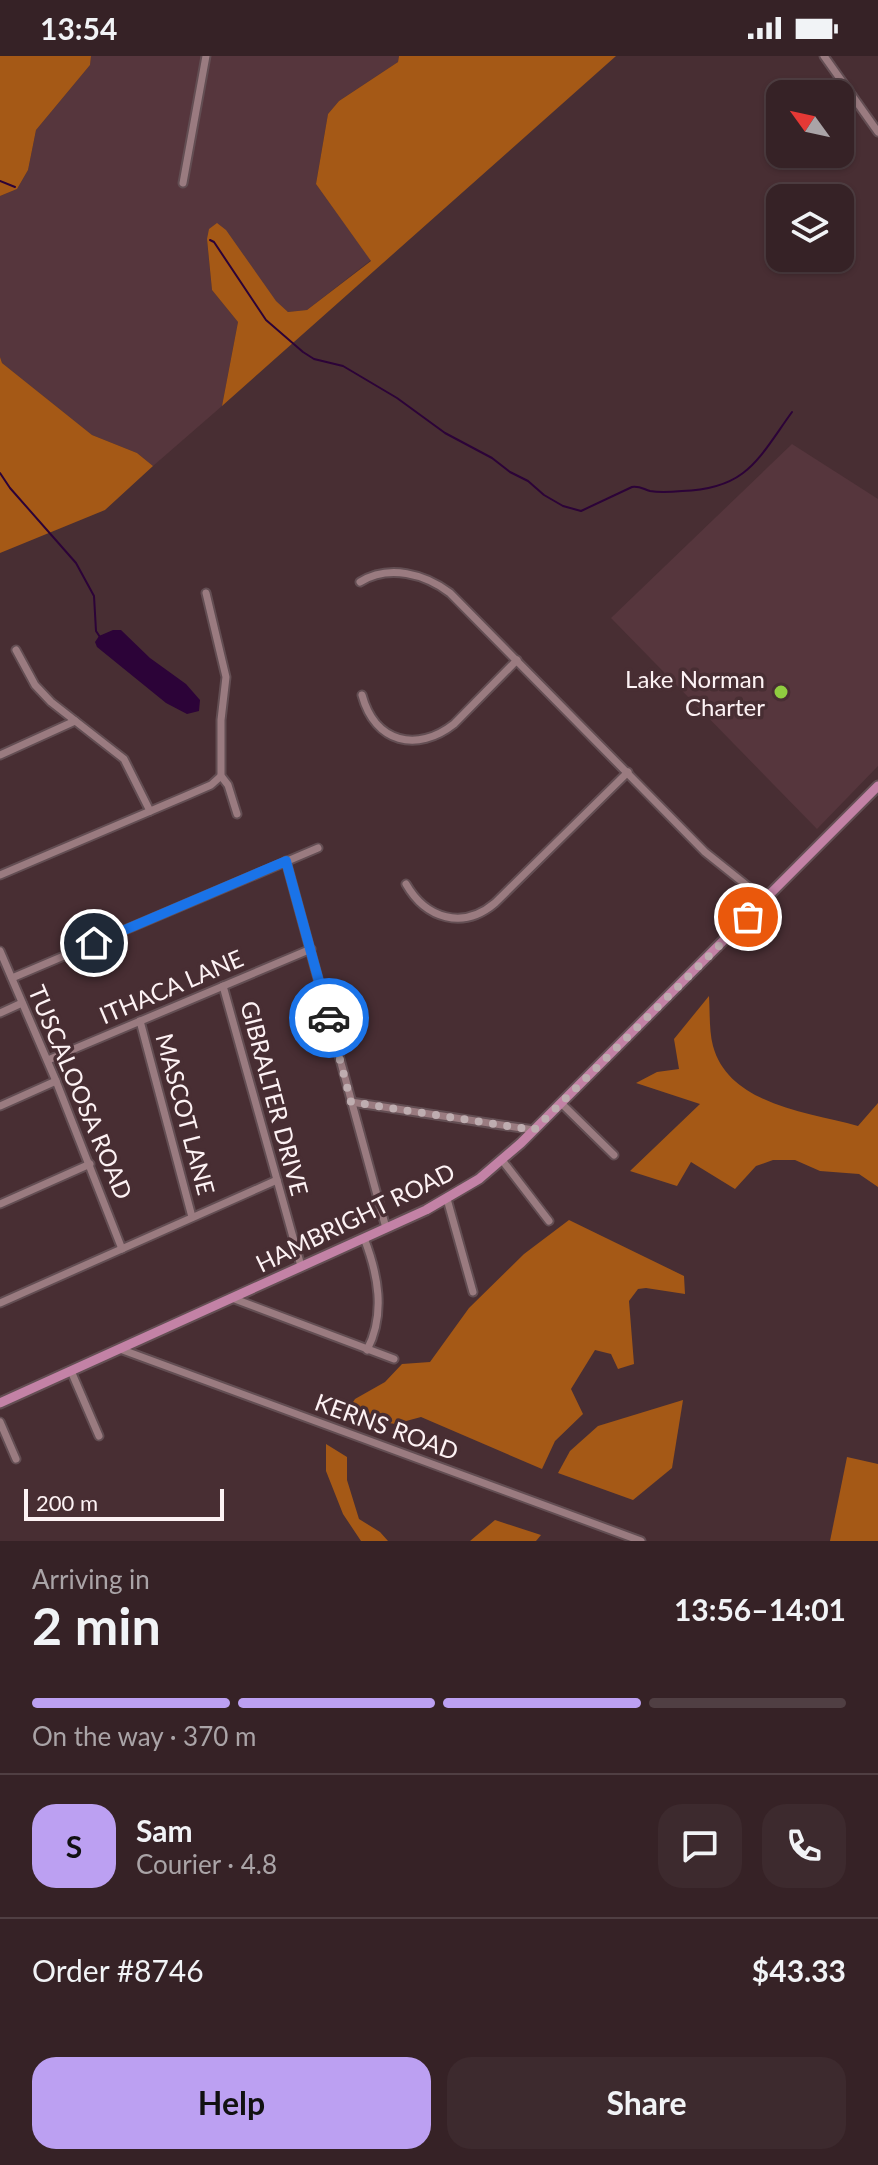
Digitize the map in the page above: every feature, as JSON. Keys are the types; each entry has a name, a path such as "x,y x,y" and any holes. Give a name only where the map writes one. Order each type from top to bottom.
{"main road":[{"name":"HAMBRIGHT ROAD","path":"0,1403 447,1199 502,1160 534,1130 878,786"}],"street":[{"path":"183,183 206,56"},
{"path":"824,56 878,132"},
{"path":"360,582 392,573 413,575 433,582 450,593 705,852 765,900"},
{"path":"206,593 226,677 221,720 221,776 228,785 237,814"},
{"path":"16,650 43,694 124,759 150,811"},
{"path":"362,695 371,719 382,730 410,741 427,739 454,724 517,660"},
{"path":"0,755 75,721"},
{"path":"406,884 422,904 437,914 465,919 480,915 628,772"},
{"path":"0,875 211,785 221,776"},
{"path":"12,978 318,848"},
{"path":"286,861 386,1228"},
{"name":"ITHACA LANE","path":"48,1060 311,949"},
{"name":"TUSCALOOSA ROAD","path":"0,951 48,1060 122,1249"},
{"name":"GIBRALTER DRIVE","path":"223,986 301,1266"},
{"path":"0,1013 22,1003"},
{"name":"MASCOT LANE","path":"140,1021 192,1217"},
{"path":"0,1106 56,1081"},
{"path":"351,1102 534,1130"},
{"path":"561,1103 614,1155"},
{"path":"502,1160 549,1221"},
{"path":"0,1204 90,1164"},
{"path":"0,1303 277,1180"},
{"path":"447,1199 473,1292"},
{"path":"364,1238 374,1267 379,1299 377,1323 367,1350"},
{"path":"232,1298 394,1359"},
{"name":"KERNS ROAD","path":"120,1349 641,1541"},
{"path":"71,1371 99,1436"},
{"path":"0,1422 16,1459"}],"shaded area":[{"path":"0,56 91,56 90,65 36,130 28,170 17,189 0,196"},
{"path":"91,56 399,56 398,62 339,101 328,114 316,184 371,260 307,310 288,312 207,240 212,290 238,322 222,406 153,466 137,453 92,435 2,363 0,357 0,196 17,189 28,170 36,130 90,65"},
{"path":"399,56 616,56 222,406 238,322 212,290 207,239 209,229 217,223 226,230 276,301 288,312 307,310 371,261 316,184 328,114 339,101 398,62"},
{"path":"0,357 2,363 92,435 137,453 153,466 105,510 0,553"},
{"name":"Lake Norman Charter","path":"792,444 878,499 878,766 817,829 611,618"},
{"path":"121,630 150,658 186,684 200,700 199,711 187,714 166,703 97,647 95,642 99,636"},
{"path":"709,996 713,1046 722,1066 735,1081 753,1094 794,1110 858,1126 878,1103 878,1187 859,1174 820,1171 795,1160 773,1160 756,1166 735,1189 691,1162 677,1186 630,1171 700,1104 636,1083 657,1072 679,1069 674,1039"},
{"path":"569,1220 684,1276 685,1294 638,1289 629,1301 634,1364 618,1369 611,1354 595,1350 571,1389 583,1414 555,1441 542,1469 421,1417 395,1424 345,1415 355,1399 385,1382 402,1364 430,1362 469,1308 524,1254"},
{"path":"683,1400 672,1468 633,1500 558,1473 570,1451 598,1426"},
{"path":"326,1444 347,1457 347,1480 359,1519 388,1541 361,1541 343,1514 326,1471"},
{"path":"847,1457 878,1464 878,1541 830,1541"},
{"path":"495,1520 541,1535 536,1541 470,1541"}],"waterway":[{"path":"0,181 15,187"},
{"path":"210,240 266,320 303,352 314,359 343,366 563,506 581,511 632,487 666,492 704,489 722,484 749,468 792,412"},
{"path":"0,473 76,563 94,596 96,631 100,637"}],"way so far":[{"path":"329,1018 351,1102 534,1130 748,917"}],"place":[{"name":"Lake Norman Charter","path":"781,692"}],"route":[{"path":"94,943 286,861 329,1018"}]}
